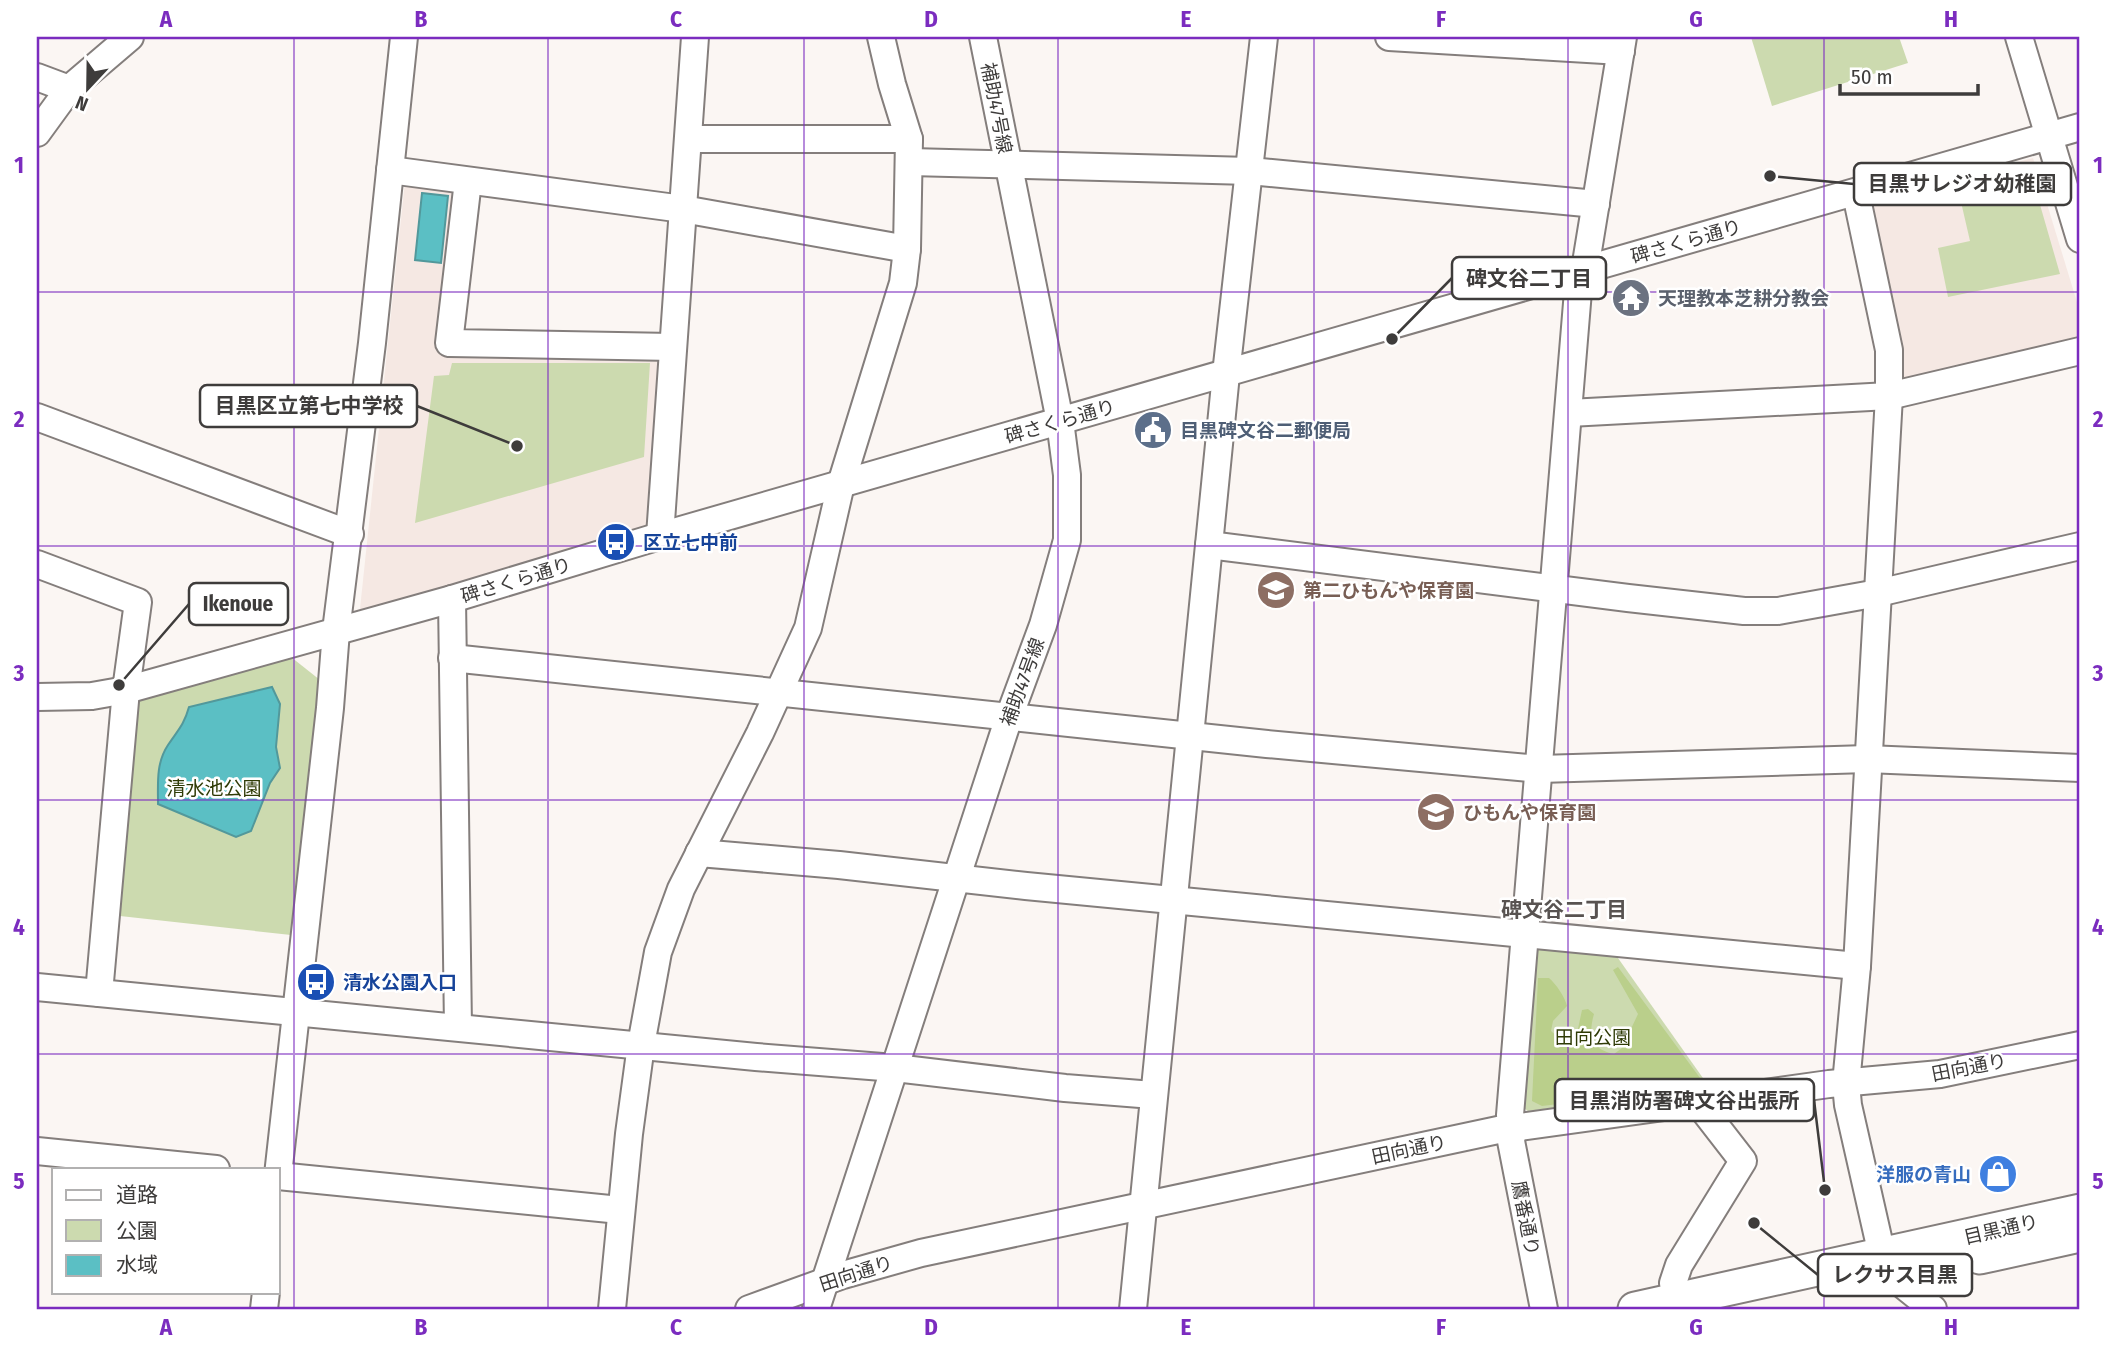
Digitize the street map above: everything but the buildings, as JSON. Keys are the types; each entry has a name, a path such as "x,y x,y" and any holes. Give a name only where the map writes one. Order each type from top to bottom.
{"main road":[{"name":"目黒通り","path":"1742,1309 2080,1211"},
{"name":"目黒通り","path":"1635,1309 1678,1299 2080,1235"}],"street":[{"path":"37,133 69,89 130,37"},
{"path":"279,1168 330,708 336,631 350,534 404,37"},
{"path":"660,536 695,37"},
{"path":"612,1309 620,1210 641,1045 658,952 681,889 808,628 841,484 903,283 907,249 910,151 881,37"},
{"name":"補助47号線","path":"816,1309 1009,717 1043,625 1067,540 1067,475 1060,421 983,37"},
{"path":"1133,1309 1226,373 1264,37"},
{"path":"1389,37 1622,44"},
{"path":"2019,37 2080,239"},
{"name":"鷹番通り","path":"1544,1309 1511,1141 1513,1128 1510,1115 1578,291 1585,269 1622,44"},
{"path":"37,77 69,89"},
{"name":"碑さくら通り","path":"37,697 92,696 126,691 2080,128"},
{"path":"689,139 910,151 1007,163 1250,171 1596,204"},
{"path":"390,170 683,209 907,249"},
{"path":"468,181 449,343 673,347"},
{"path":"1856,194 1889,350 1889,396 1857,966 1846,1084 1887,1266 1933,1309"},
{"path":"1569,412 1889,396 2080,351"},
{"path":"37,417 350,534"},
{"path":"1209,545 1744,611 1778,611 1878,593 2080,545"},
{"path":"37,564 138,602 126,691 99,993"},
{"path":"452,599 458,1027"},
{"path":"452,658 1191,736 1540,769 1867,759 2080,768"},
{"path":"699,853 1857,966"},
{"path":"37,987 895,1068 1153,1096"},
{"name":"田向通り","path":"749,1309 843,1275 921,1253 1513,1128 1829,1084 1940,1074 2080,1045"},
{"path":"1678,1299 1672,1283 1679,1265 1743,1161 1705,1112 1702,1103"},
{"path":"37,1151 206,1168"},
{"path":"280,1175 620,1210"}],"shaded area":[{"path":"2033,158 2080,312 2080,342 1895,390 1866,201"},
{"path":"405,181 457,190 443,351 655,355 664,362 649,530 361,611 360,609"}],"green space":[{"path":"1751,37 1899,37 1908,63 1772,106"},
{"path":"2030,170 2060,274 1948,297 1938,248 1970,241 1958,189"},
{"path":"452,363 650,363 644,457 415,523 434,376 449,375"},
{"name":"清水池公園","path":"291,657 320,680 291,935 111,915 129,693"},
{"name":"田向公園","path":"1533,946 1613,951 1710,1088 1528,1111 1521,1106"},
{"path":"1618,967 1706,1086 1542,1106 1532,1101 1538,978 1549,978 1567,1006 1553,1021 1551,1031 1560,1039 1571,1043 1576,1038 1582,1010 1588,1009 1594,1014 1591,1028 1593,1040 1600,1049 1614,1054 1622,1048 1638,1014 1613,970"}],"water":[{"path":"422,193 448,196 441,263 415,260"},
{"path":"272,687 280,704 276,747 280,768 270,783 251,831 236,837 158,804 161,759 183,723 189,707"}],"place":[{"name":"目黒サレジオ幼稚園","path":"1770,176"},
{"name":"天理教本芝耕分教会","path":"1631,298"},
{"name":"碑文谷二丁目","path":"1392,339"},
{"name":"目黒碑文谷二郵便局","path":"1153,430"},
{"name":"目黒区立第七中学校","path":"517,446"},
{"name":"区立七中前","path":"616,542"},
{"name":"第二ひもんや保育園","path":"1276,590"},
{"name":"Ikenoue","path":"119,685"},
{"name":"ひもんや保育園","path":"1436,812"},
{"name":"清水公園入口","path":"316,982"},
{"name":"洋服の青山","path":"1998,1174"},
{"name":"目黒消防署碑文谷出張所","path":"1825,1190"},
{"name":"レクサス目黒","path":"1754,1223"}],"district":[{"name":"碑文谷二丁目","path":"1564,910"}]}
